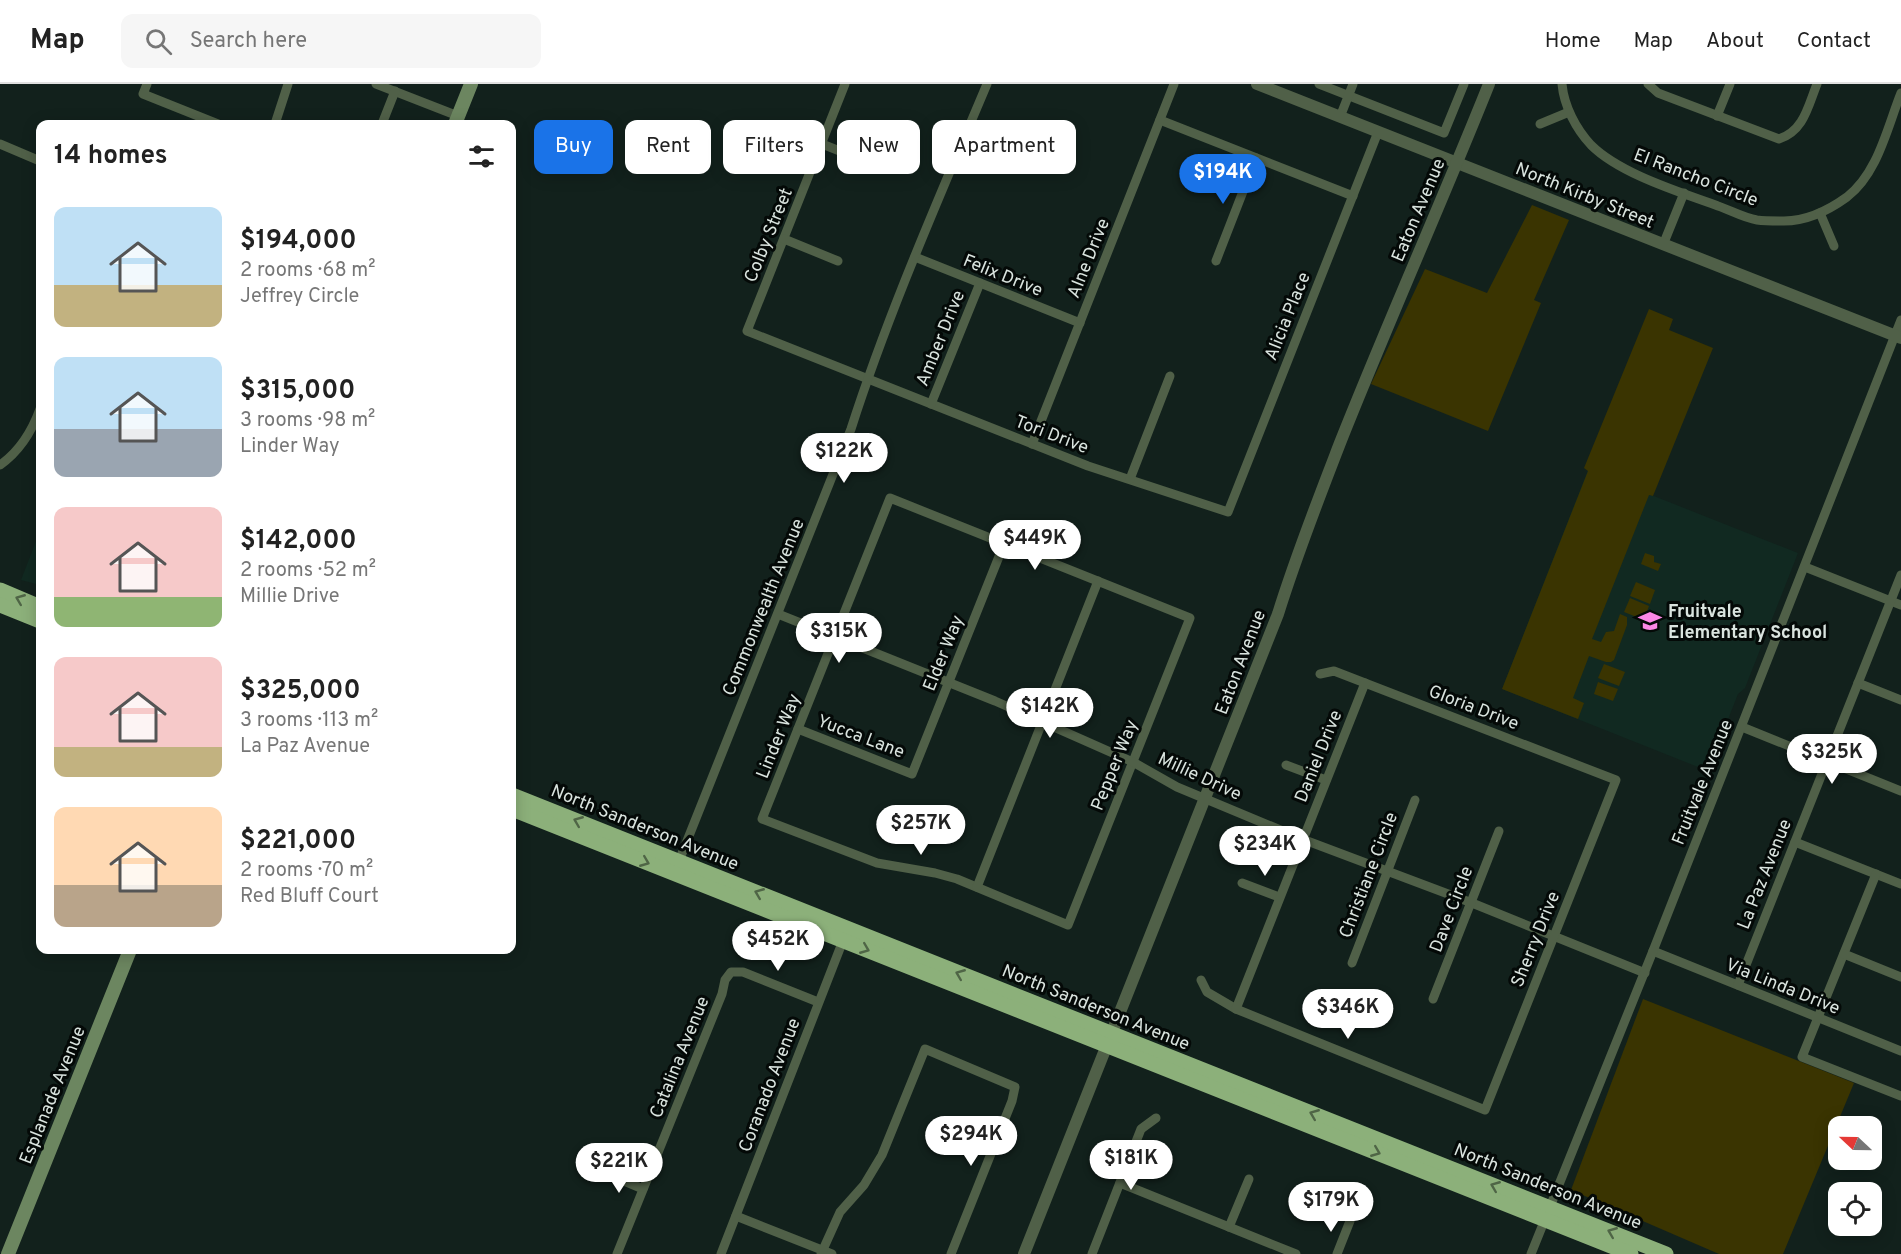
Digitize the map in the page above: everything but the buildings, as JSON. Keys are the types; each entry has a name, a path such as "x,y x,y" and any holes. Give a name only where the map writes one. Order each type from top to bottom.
{"highway":[{"path":"0,590 36,605"},
{"path":"0,605 36,619"},
{"name":"North Sanderson Avenue","path":"516,797 676,868"},
{"name":"North Sanderson Avenue","path":"516,810 676,868 845,934 1547,1214 1666,1254"},
{"name":"North Sanderson Avenue","path":"1547,1214 1631,1254"}],"main road":[{"path":"456,120 471,84"},
{"name":"Esplanade Avenue","path":"8,1254 128,954"}],"street":[{"path":"147,84 143,94 208,120"},
{"path":"276,120 288,84"},
{"path":"376,84 456,120"},
{"name":"Colby Street","path":"825,136 845,84"},
{"name":"Commonwealth Avenue","path":"676,868 851,429 915,257 987,84"},
{"name":"Alne Drive","path":"1032,444 1174,84"},
{"name":"North Kirby Street","path":"1257,84 1898,337"},
{"path":"1319,84 1444,133 1464,84"},
{"path":"1340,117 1353,84"},
{"name":"Eaton Avenue","path":"1024,1254 1278,614 1295,558 1372,362 1489,84"},
{"name":"El Rancho Circle","path":"1563,84 1569,112 1590,143 1601,154 1625,169 1755,220 1785,221 1805,219 1820,213 1846,197 1868,174 1901,93"},
{"path":"1648,84 1658,93 1779,139 1790,136 1799,128 1817,84"},
{"path":"1717,116 1730,84"},
{"path":"384,120 395,91"},
{"path":"1539,124 1569,112"},
{"path":"1160,120 1353,196"},
{"name":"Alicia Place","path":"1228,512 1378,132"},
{"path":"0,144 36,159"},
{"path":"1216,261 1256,158"},
{"name":"Colby Street","path":"747,331 810,174"},
{"path":"1663,245 1684,193"},
{"path":"1820,213 1834,246"},
{"path":"784,239 838,261"},
{"name":"Felix Drive","path":"915,257 1080,323"},
{"name":"Amber Drive","path":"932,404 980,283"},
{"name":"Fruitvale Avenue","path":"1531,1254 1898,337 1901,320"},
{"name":"Tori Drive","path":"747,331 1032,444 1228,512"},
{"path":"1130,479 1170,376"},
{"path":"0,465 26,440 36,418"},
{"name":"Linder Way","path":"976,887 945,875 866,860 762,819 890,498 1004,544"},
{"path":"976,887 1098,581 1004,544"},
{"name":"Elder Way","path":"912,774 1004,544"},
{"path":"1805,567 1901,605"},
{"name":"La Paz Avenue","path":"1738,985 1901,575"},
{"name":"Pepper Way","path":"976,887 1068,924 1133,762 1190,618 1098,581"},
{"name":"Millie Drive","path":"778,614 949,682 1133,762 1177,787 1302,839 1472,903 1645,973"},
{"name":"Gloria Drive","path":"1320,674 1334,671 1616,780"},
{"name":"Daniel Drive","path":"1236,1009 1365,683"},
{"path":"1858,683 1901,700"},
{"path":"1742,727 1901,791"},
{"name":"Yucca Lane","path":"798,729 912,774"},
{"path":"1286,765 1326,780"},
{"name":"Sherry Drive","path":"1236,1009 1485,1110 1616,780"},
{"name":"Christiane Circle","path":"1352,963 1414,800"},
{"name":"Dave Circle","path":"1433,999 1499,831"},
{"path":"1795,842 1901,884"},
{"path":"1876,874 1802,1057 1901,1096"},
{"path":"1242,883 1279,897"},
{"name":"Coranado Avenue","path":"721,1254 845,934"},
{"name":"Via Linda Drive","path":"1653,951 1819,1018 1900,1047"},
{"path":"1844,954 1901,977"},
{"name":"Catalina Avenue","path":"617,1254 725,980 731,972 743,972 818,1002"},
{"path":"1201,980 1207,992 1236,1009"},
{"path":"821,1252 840,1212 864,1185 882,1155 925,1049 1015,1087 1012,1101 951,1254"},
{"path":"1092,1254 1142,1129 1156,1118"},
{"path":"605,1173 643,1189"},
{"path":"1229,1227 1249,1179"},
{"path":"1120,1183 1296,1254"},
{"path":"736,1216 821,1252 832,1254"},
{"path":"1337,1254 1350,1221"}],"shaded area":[{"path":"1532,205 1569,220 1534,300 1541,303 1488,431 1371,384 1425,269 1487,293"},
{"path":"1649,309 1673,319 1669,330 1713,348 1653,496 1649,495 1592,639 1601,642 1606,632 1614,631 1620,614 1627,617 1627,625 1614,660 1606,662 1589,656 1573,698 1584,703 1578,719 1502,689 1588,471 1584,468"},
{"name":"Fruitvale Elementary School","path":"1588,470 1798,553 1745,688 1738,694 1714,755 1713,773 1502,689"},
{"path":"36,541 36,584 21,580"},
{"path":"1645,553 1654,556 1654,562 1661,564 1658,571 1641,564"},
{"path":"1636,582 1655,590 1650,604 1630,596"},
{"path":"1630,598 1649,606 1644,620 1624,612"},
{"path":"1604,664 1625,672 1619,686 1598,678"},
{"path":"1598,682 1618,689 1613,701 1594,694"},
{"path":"1643,999 1854,1083 1840,1116 1828,1116 1828,1146 1783,1254 1719,1254 1571,1190"}],"place":[{"name":"Fruitvale Elementary School","path":"1650,621"}]}
